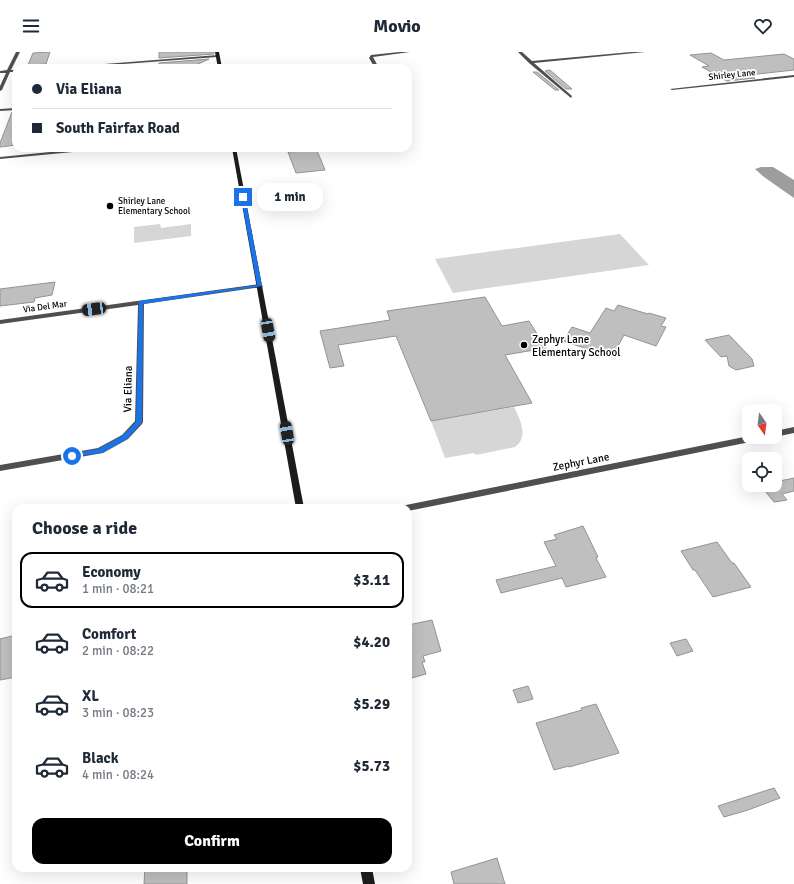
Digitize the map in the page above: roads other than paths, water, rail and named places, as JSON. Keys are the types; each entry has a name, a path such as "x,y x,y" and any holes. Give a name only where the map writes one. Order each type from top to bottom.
{"street":[{"path":"13,64 18,52"},
{"path":"375,64 371,56 408,52"},
{"path":"520,52 571,97"},
{"path":"530,62 643,52"},
{"path":"102,64 217,54 219,64"},
{"path":"0,90 12,65"},
{"path":"0,72 12,72"},
{"name":"Shirley Lane","path":"672,89 794,76"},
{"path":"0,110 12,109"},
{"path":"0,158 62,152"},
{"path":"235,152 299,504"},
{"name":"Via Del Mar","path":"0,322 260,286"},
{"name":"Via Eliana","path":"0,468 100,451 125,438 139,422 141,302"},
{"path":"782,433 794,430"},
{"name":"Zephyr Lane","path":"412,507 742,441"},
{"path":"367,872 369,884"}],"place":[{"name":"Shirley Lane Elementary School","path":"110,206"},
{"name":"Zephyr Lane Elementary School","path":"524,345"}]}
